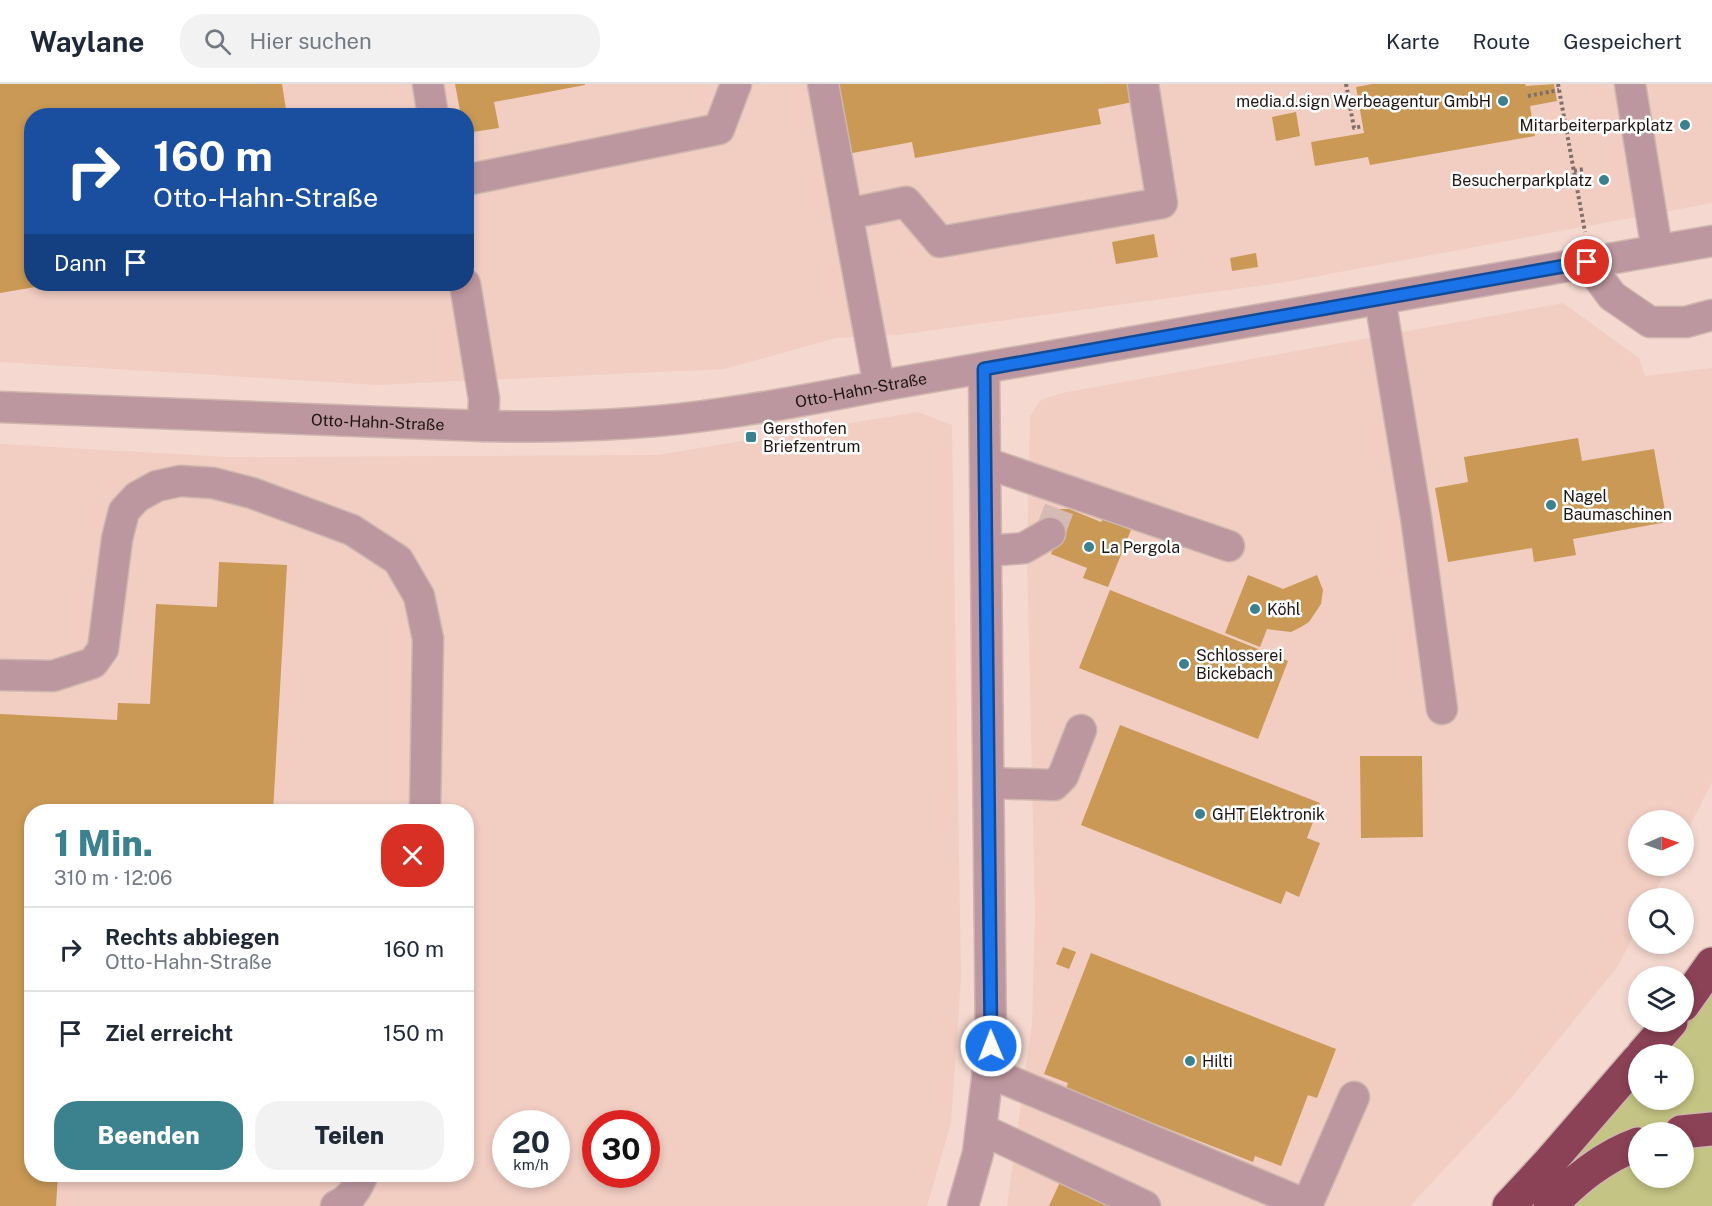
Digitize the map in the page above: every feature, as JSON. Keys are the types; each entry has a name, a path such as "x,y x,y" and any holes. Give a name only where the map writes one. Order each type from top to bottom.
{"highway":[{"path":"1694,989 1712,964"},
{"path":"1652,1044 1662,1032"},
{"path":"1509,1206 1628,1072"},
{"path":"1694,1131 1712,1129"},
{"path":"1550,1206 1572,1183 1614,1153 1628,1148"}],"street":[{"path":"428,84 432,108"},
{"path":"474,178 718,129 736,84"},
{"path":"823,84 879,386"},
{"path":"847,214 906,202 940,242 1162,203 1143,84"},
{"path":"1630,84 1633,161 1658,250"},
{"name":"Otto-Hahn-Straße","path":"0,407 483,426 548,427 654,422 758,409 1712,241"},
{"path":"1587,262 1612,296 1650,322 1686,322 1712,315"},
{"path":"466,291 484,399 483,426"},
{"path":"1380,298 1416,517 1442,709"},
{"path":"963,1206 978,1153 991,1046 984,369"},
{"path":"986,463 1055,510 1230,546"},
{"path":"0,675 53,676 93,663 103,650 117,539 124,511 137,497 158,486 180,481 213,483 252,493 352,530 398,560 419,596 428,639 425,804"},
{"path":"987,551 1024,548 1055,510"},
{"path":"989,783 1054,785 1063,776 1081,730"},
{"path":"988,1072 1307,1205 1354,1097"},
{"path":"981,1129 1145,1206"},
{"path":"336,1206 347,1201 360,1182"}],"path":[{"path":"1346,84 1354,128 1363,126"},
{"path":"1558,84 1585,232"},
{"path":"1528,96 1559,90"},
{"path":"1574,171 1584,169"}],"shaded area":[{"path":"0,84 1712,84 1712,203 1286,282 897,335 836,338 724,369 377,385 0,362"},
{"path":"1563,303 1639,358 1645,376 1712,368 1712,782 1694,817 1694,810 1628,810 1628,876 1664,876 1657,888 1628,888 1628,946 1618,966 1511,1098 1410,1206 1007,1206 1032,1024 1035,914 1027,556 1030,416 1041,400 1062,393"},
{"path":"918,412 952,425 961,978 951,1123 927,1206 0,1206 0,444 228,457 657,455"}],"green space":[{"path":"1712,982 1712,1206 1517,1206 1628,1090 1628,1110 1694,1110 1694,1044 1669,1044 1677,1032 1694,1032 1694,1008"}],"building":[{"path":"0,84 282,84 286,108 24,108 24,289 0,293"},
{"path":"455,84 585,84 494,102 499,128 474,132 474,108 460,108"},
{"path":"834,84 1129,84 1133,102 1098,109 1101,124 915,158 912,142 847,154"},
{"path":"1372,84 1525,84 1526,86 1554,84 1557,101 1530,106 1535,136 1370,165 1368,157 1315,166 1311,142 1364,133 1356,87"},
{"path":"1296,112 1300,136 1276,141 1272,117"},
{"path":"1154,234 1158,257 1116,264 1112,242"},
{"path":"1256,253 1258,267 1232,271 1230,258"},
{"name":"Nagel Baumaschinen","path":"1578,438 1582,461 1654,449 1667,522 1573,539 1576,555 1534,562 1532,548 1448,562 1435,488 1468,482 1464,457"},
{"name":"La Pergola","path":"1049,509 1069,509 1101,522 1103,519 1131,530 1108,587 1083,578 1087,568 1051,554 1057,539 1042,528 1048,518"},
{"path":"219,562 287,565 273,804 24,804 24,1182 58,1182 56,1206 0,1206 0,714 117,720 118,703 150,704 156,604 217,607"},
{"path":"1248,575 1283,589 1317,575 1323,590 1321,604 1309,622 1291,632 1267,629 1260,647 1225,633"},
{"name":"Schlosserei Bickebach","path":"1110,590 1288,661 1258,739 1079,668"},
{"name":"GHT Elektronik","path":"1120,725 1320,803 1307,838 1320,843 1299,897 1286,891 1281,904 1081,825"},
{"path":"1360,756 1422,756 1423,837 1361,838"},
{"path":"1063,947 1076,952 1069,969 1056,964"},
{"name":"Hilti","path":"1091,953 1336,1049 1317,1098 1308,1095 1281,1166 1255,1156 1253,1162 1066,1089 1068,1083 1044,1074"},
{"path":"1061,1180 1114,1206 1049,1206"}],"tunnel":[{"path":"1050,533 1059,509"}],"place":[{"name":"media.d.sign Werbeagentur GmbH","path":"1503,101"},
{"name":"Mitarbeiterparkplatz","path":"1685,125"},
{"name":"Besucherparkplatz","path":"1604,180"},
{"name":"Gersthofen Briefzentrum","path":"751,437"},
{"name":"Nagel Baumaschinen","path":"1551,505"},
{"name":"La Pergola","path":"1089,547"},
{"name":"Köhl","path":"1255,609"},
{"name":"Schlosserei Bickebach","path":"1184,664"},
{"name":"GHT Elektronik","path":"1200,814"},
{"name":"Hilti","path":"1190,1061"}],"route":[{"path":"991,1046 987,485 984,369 1587,262"}]}
